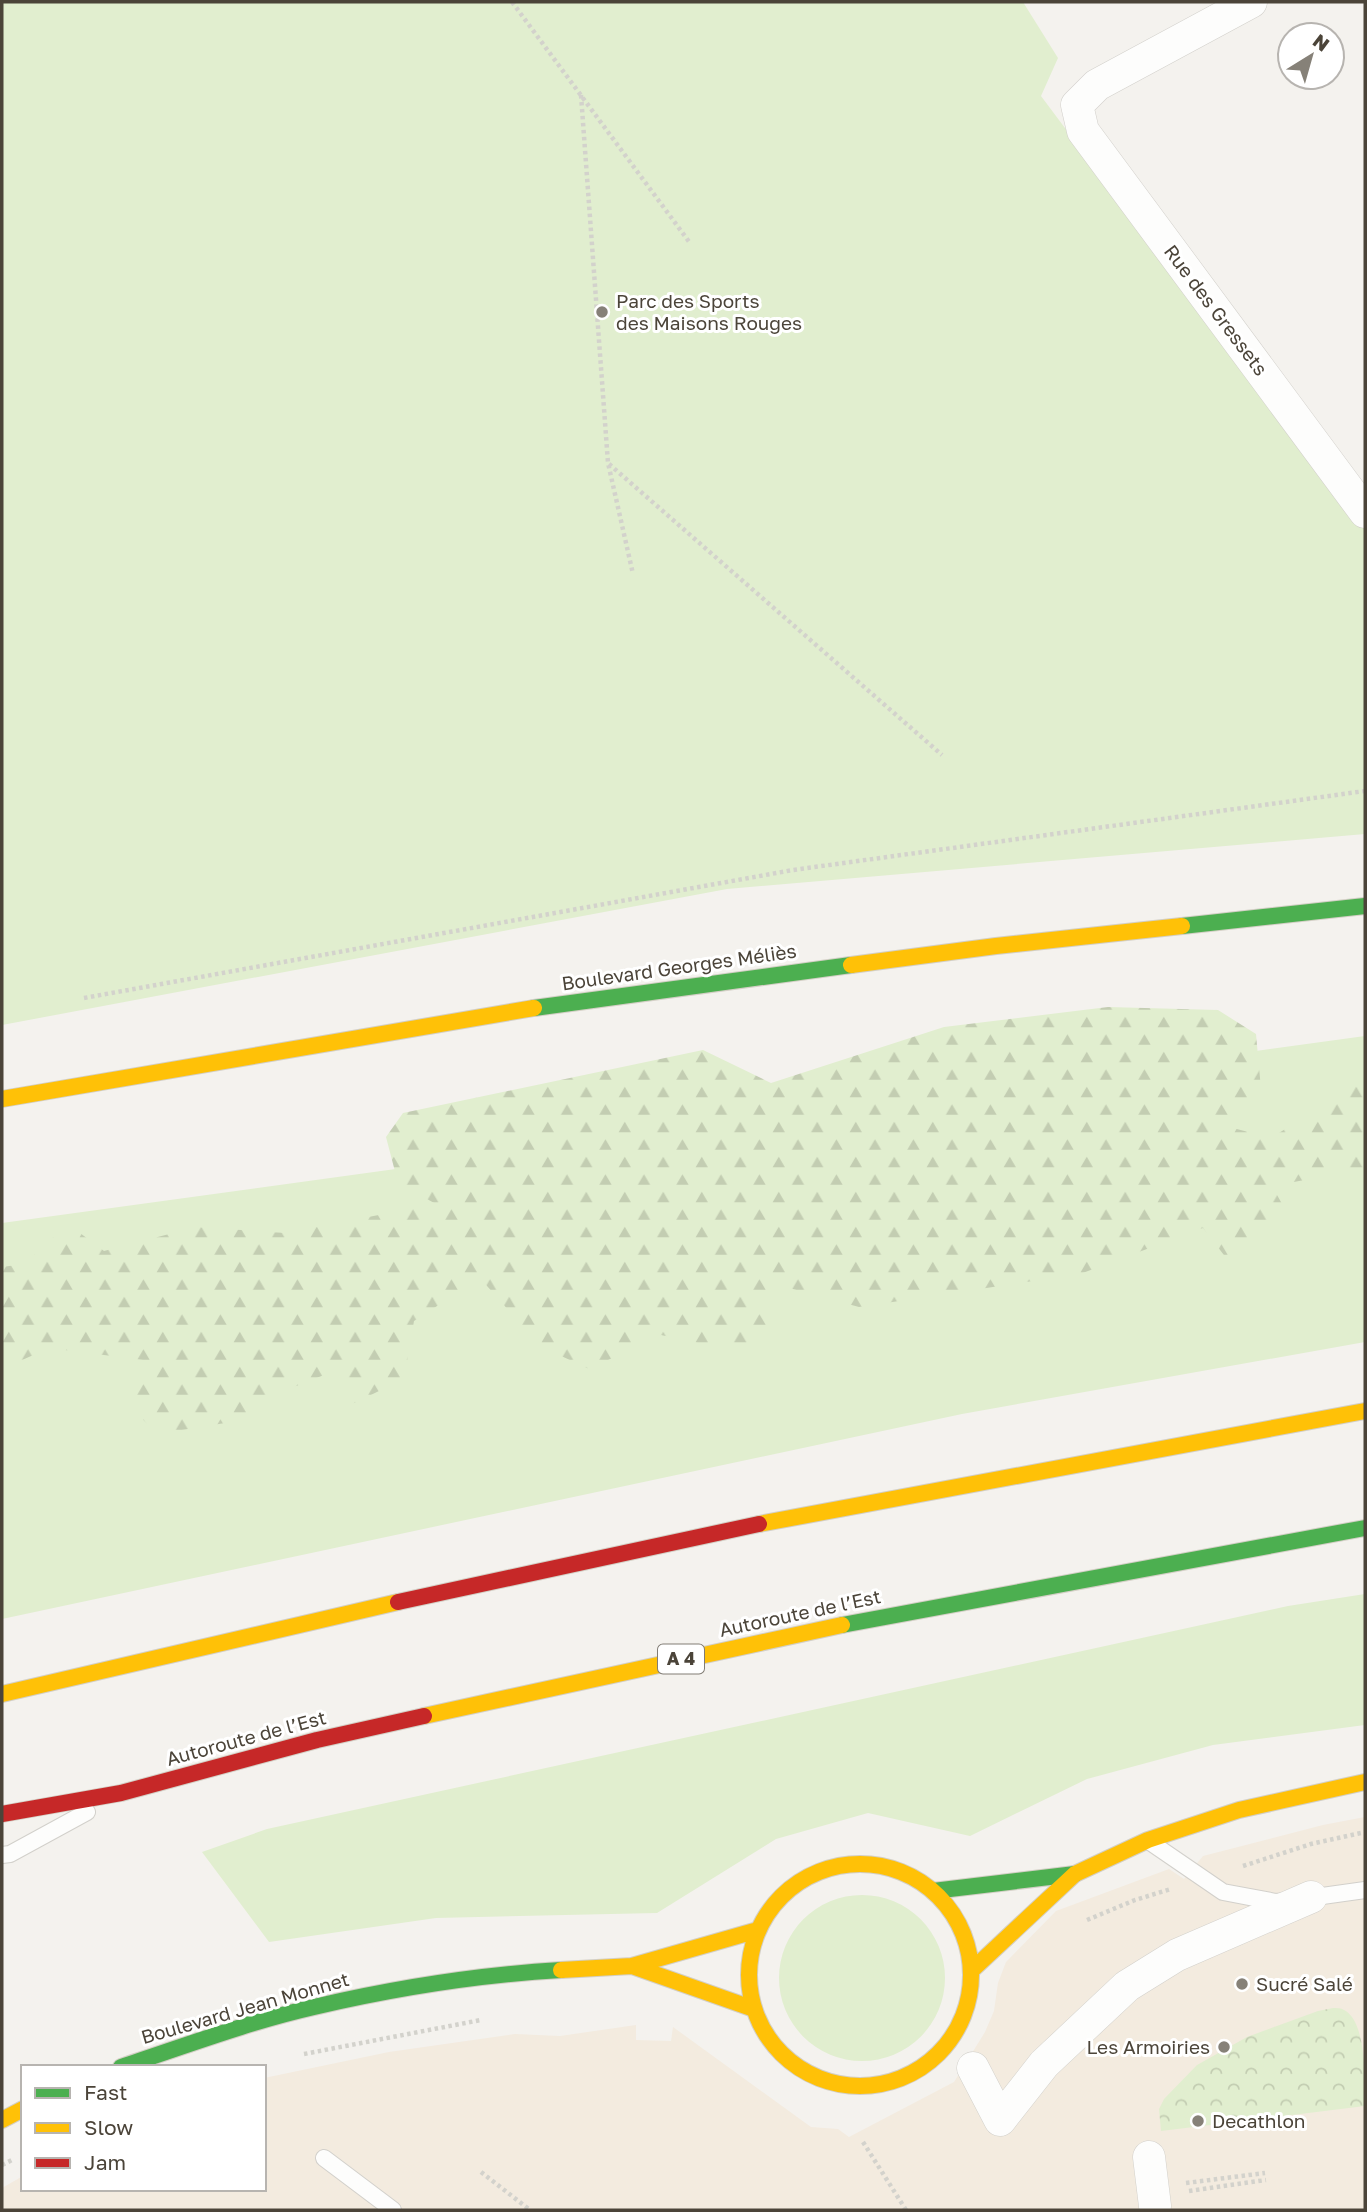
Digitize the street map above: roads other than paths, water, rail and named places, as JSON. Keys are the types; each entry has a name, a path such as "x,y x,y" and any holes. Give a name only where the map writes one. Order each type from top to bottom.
{"main road":[{"name":"Boulevard Georges Méliès","path":"2,1099 497,1013 996,946 1365,906"},
{"path":"2,1694 329,1617 771,1521 1365,1411"},
{"name":"Autoroute de l’Est","path":"2,1814 121,1793 317,1740 794,1634 1365,1528"},
{"path":"971,1970 1075,1874 1148,1840 1239,1810 1365,1782"},
{"path":"870,1864 904,1873 933,1891 953,1914 966,1940 971,1970 966,2008 949,2042 921,2068 894,2081 864,2086 829,2081 796,2066 770,2041 754,2008 748,1982 750,1956 758,1930 776,1901 803,1879 835,1866 870,1864"},
{"path":"933,1891 1075,1874"},
{"name":"Boulevard Jean Monnet","path":"127,2065 225,2032 312,2007 416,1986 529,1972 632,1966 758,1930"},
{"name":"Boulevard Jean Monnet","path":"632,1966 754,2008"},
{"path":"2,2120 21,2110"}],"street":[{"name":"Rue des Gressets","path":"1251,2 1097,85 1077,105 1083,131 1365,512"},
{"path":"973,2068 1000,2120 1044,2064 1127,1986 1177,1955 1311,1897"}],"lane":[{"path":"2,1855 10,1854 121,1793"},
{"path":"1148,1840 1223,1892 1276,1902 1365,1890"},
{"path":"324,2158 393,2210"}],"place":[{"name":"Parc des Sports des Maisons Rouges","path":"602,312"},
{"name":"Sucré Salé","path":"1242,1984"},
{"name":"Les Armoiries","path":"1224,2047"},
{"name":"Decathlon","path":"1198,2121"}]}
